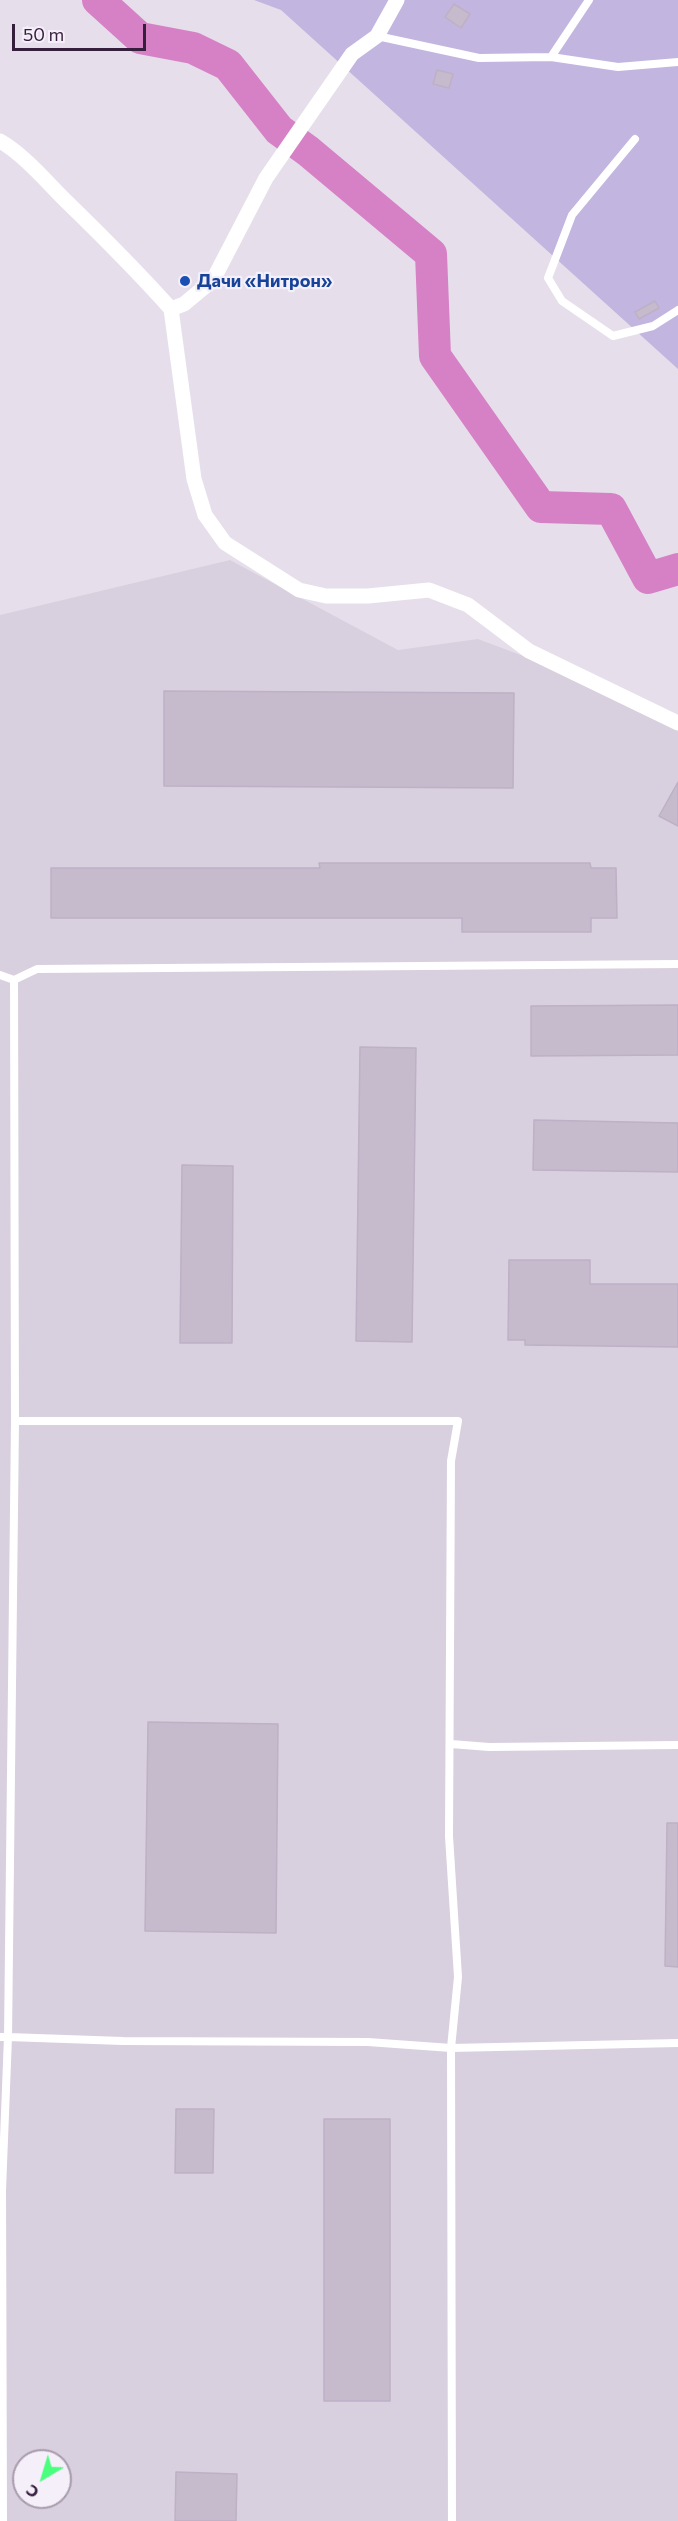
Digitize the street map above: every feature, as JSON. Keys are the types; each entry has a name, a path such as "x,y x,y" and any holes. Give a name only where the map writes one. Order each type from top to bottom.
{"street":[{"path":"171,309 183,304 213,280 266,178 352,54 377,36 397,0"},
{"path":"0,141 46,181 171,309 194,479 205,515 225,543 299,590 326,596 368,596 429,590 468,605 529,651 678,723"}],"lane":[{"path":"551,57 589,0"},
{"path":"377,36 478,58 551,57 618,67 678,62"},
{"path":"635,139 572,215 548,278 562,302 613,336 652,326 678,310"},
{"path":"0,975 14,980 37,969 678,964"},
{"path":"3,2521 2,2190 15,1421 14,980"},
{"path":"15,1421 458,1421 451,1461 449,1836 458,1977 451,2048 452,2521"},
{"path":"451,1744 489,1747 678,1745"},
{"path":"4,2037 123,2041 368,2042 451,2048 678,2043"}],"shaded area":[{"path":"254,0 678,0 678,369 281,10"},
{"path":"230,560 398,650 478,639 526,657 678,731 678,2521 0,2521 0,615"}],"building":[{"path":"454,4 470,14 461,28 445,17"},
{"path":"437,70 453,74 449,88 433,84"},
{"path":"655,301 659,308 639,319 635,312"},
{"path":"164,691 514,693 513,788 164,786"},
{"path":"678,782 678,826 659,816"},
{"path":"319,863 590,863 591,868 616,868 617,918 591,918 591,932 462,932 462,918 51,918 51,868 320,868"},
{"path":"678,1005 678,1055 531,1056 531,1006"},
{"path":"360,1047 416,1048 412,1342 356,1341"},
{"path":"534,1120 678,1123 678,1172 533,1170"},
{"path":"182,1165 233,1166 232,1343 180,1343"},
{"path":"509,1260 590,1260 590,1284 678,1284 678,1347 525,1345 525,1340 508,1340"},
{"path":"148,1722 278,1724 276,1933 145,1931"},
{"path":"667,1823 678,1823 678,1967 665,1966"},
{"path":"176,2109 214,2109 213,2173 175,2173"},
{"path":"324,2119 390,2119 390,2401 324,2401"},
{"path":"176,2472 237,2474 236,2521 175,2521"}],"waterway":[{"path":"98,0 140,38 193,48 228,65 279,130 308,151 431,254 435,356 541,507 611,509 648,578 678,569"}],"place":[{"name":"Дачи «Нитрон»","path":"185,281"}]}
